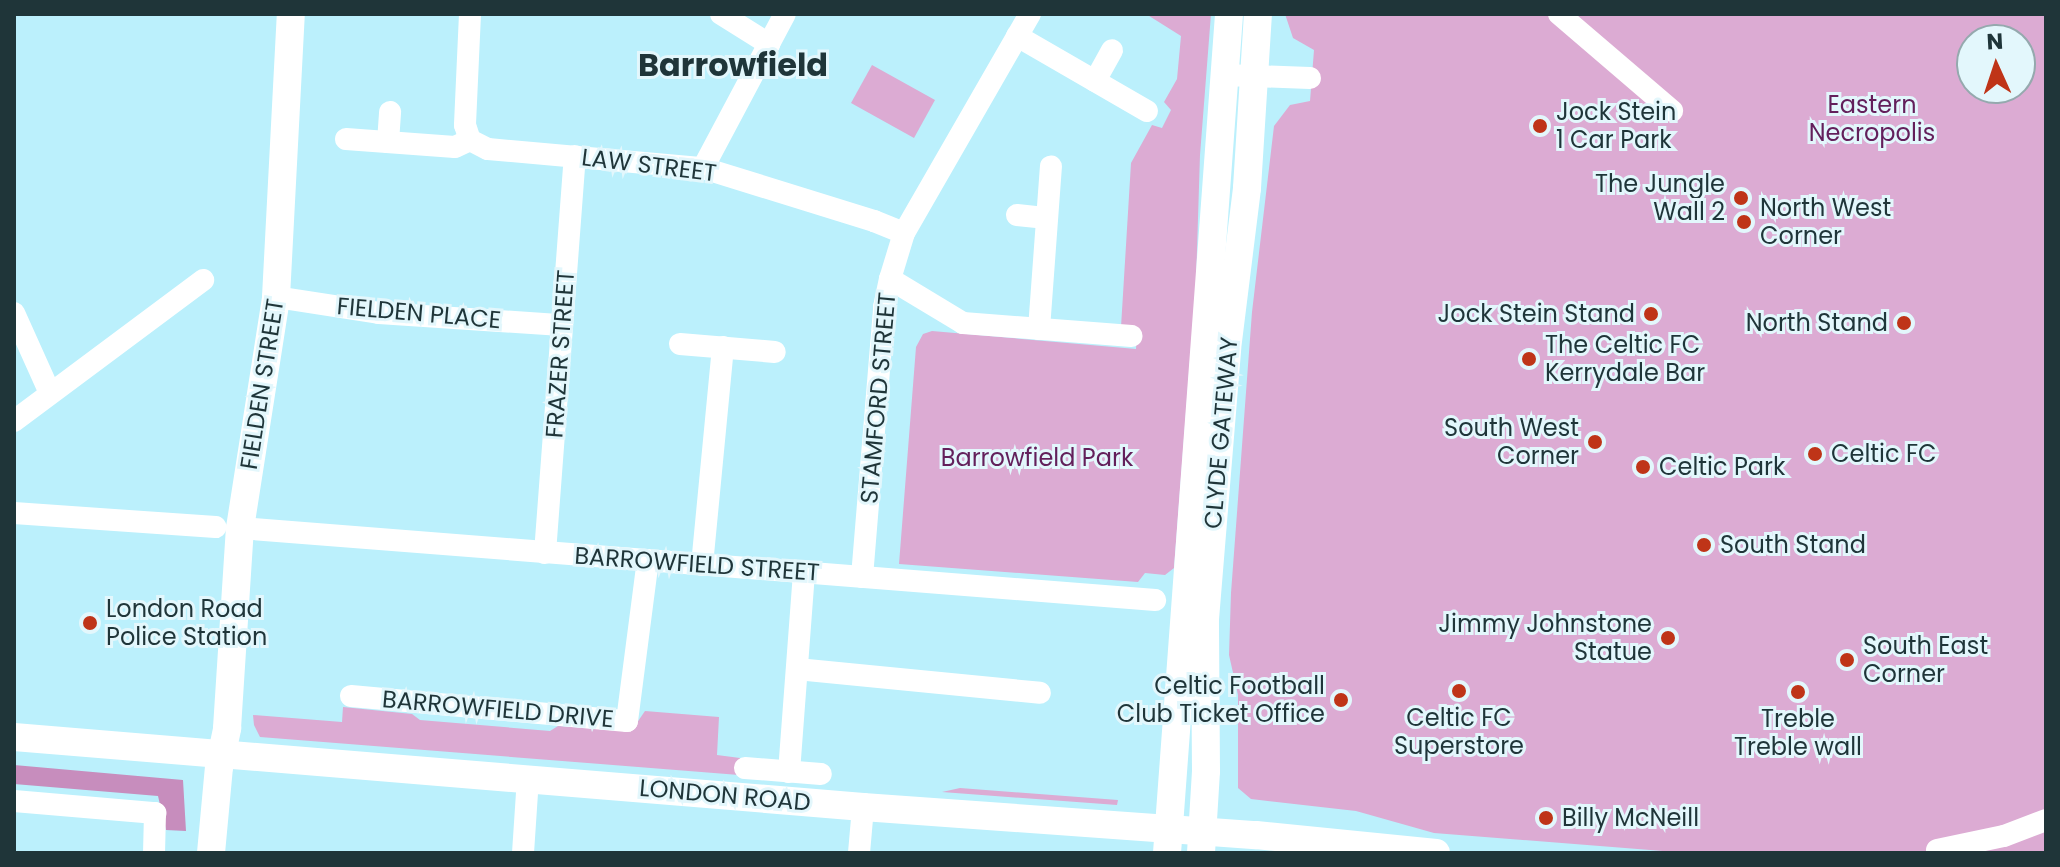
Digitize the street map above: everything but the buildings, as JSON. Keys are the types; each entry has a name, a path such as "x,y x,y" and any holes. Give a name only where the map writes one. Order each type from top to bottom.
{"main road":[{"name":"FIELDEN STREET","path":"211,853 223,754 228,527 276,297 291,14"},
{"name":"CLYDE GATEWAY","path":"1167,841 1229,14"},
{"name":"CLYDE GATEWAY","path":"1201,842 1206,771 1205,619 1227,349 1257,77 1258,14"},
{"name":"LONDON ROAD","path":"14,737 863,807 1167,841 1436,853"}],"street":[{"path":"470,14 465,125 470,140"},
{"path":"721,14 769,44"},
{"path":"703,168 785,14"},
{"name":"STAMFORD STREET","path":"862,577 884,307 890,279 904,233 1030,14"},
{"path":"1559,14 1672,111"},
{"path":"1017,36 1147,111"},
{"path":"1095,81 1112,50"},
{"path":"1224,75 1310,78"},
{"path":"388,142 390,112"},
{"name":"LAW STREET","path":"346,139 455,147 470,140 488,149 703,168 904,233"},
{"name":"FRAZER STREET","path":"545,553 575,156"},
{"path":"1039,329 1051,166"},
{"path":"1017,215 1047,218"},
{"path":"890,279 963,323 1132,336"},
{"path":"14,421 203,280"},
{"name":"FIELDEN PLACE","path":"276,297 379,313 562,325"},
{"path":"14,313 50,393"},
{"path":"680,344 775,352"},
{"path":"702,565 723,347"},
{"name":"BARROWFIELD STREET","path":"14,513 1155,600"},
{"name":"BARROWFIELD DRIVE","path":"351,696 627,721 648,560"},
{"path":"789,772 804,573"},
{"path":"797,669 1040,693"},
{"path":"745,768 821,774"},
{"path":"523,853 528,778"},
{"path":"14,801 155,813 154,853"},
{"path":"859,853 863,807"},
{"path":"1937,850 1975,848 2046,820"}],"green space":[{"name":"Barrowfield Park","path":"1146,14 1211,14 1200,155 1196,282 1174,568 1165,575 1145,573 1138,582 899,564 916,347 923,334 932,331 1136,349 1137,328 1121,327 1131,163 1152,125 1162,128 1171,110 1164,102 1177,79 1181,36"},
{"name":"Celtic Park","path":"1285,14 2046,14 2046,853 1688,853 1434,833 1356,811 1251,799 1238,788 1238,695 1229,655 1252,312 1274,126 1290,105 1310,101 1314,50 1293,38"},
{"path":"872,65 935,100 914,138 851,103"},
{"path":"343,707 412,714 420,720 550,731 558,726 624,731 634,727 645,711 719,717 717,755 740,758 739,775 260,737 254,725 253,715 342,722"},
{"path":"960,788 1118,800 1117,805 942,792"}],"shaded area":[{"path":"14,765 183,780 186,831 166,830 158,796 14,784"}],"place":[{"name":"Jock Stein 1 Car Park","path":"1540,126"},
{"name":"The Jungle Wall 2","path":"1741,198"},
{"name":"North West Corner","path":"1744,222"},
{"name":"Jock Stein Stand","path":"1651,314"},
{"name":"North Stand","path":"1904,323"},
{"name":"The Celtic FC Kerrydale Bar","path":"1529,359"},
{"name":"South West Corner","path":"1595,442"},
{"name":"Celtic FC","path":"1815,454"},
{"name":"Celtic Park","path":"1643,467"},
{"name":"South Stand","path":"1704,545"},
{"name":"London Road Police Station","path":"90,623"},
{"name":"Jimmy Johnstone Statue","path":"1668,638"},
{"name":"South East Corner","path":"1847,660"},
{"name":"Celtic FC Superstore","path":"1459,691"},
{"name":"Treble Treble wall","path":"1798,692"},
{"name":"Celtic Football Club Ticket Office","path":"1341,700"},
{"name":"Billy McNeill","path":"1546,818"}],"district":[{"name":"Barrowfield","path":"733,65"}],"park label":[{"name":"Eastern Necropolis","path":"1872,119"}]}
